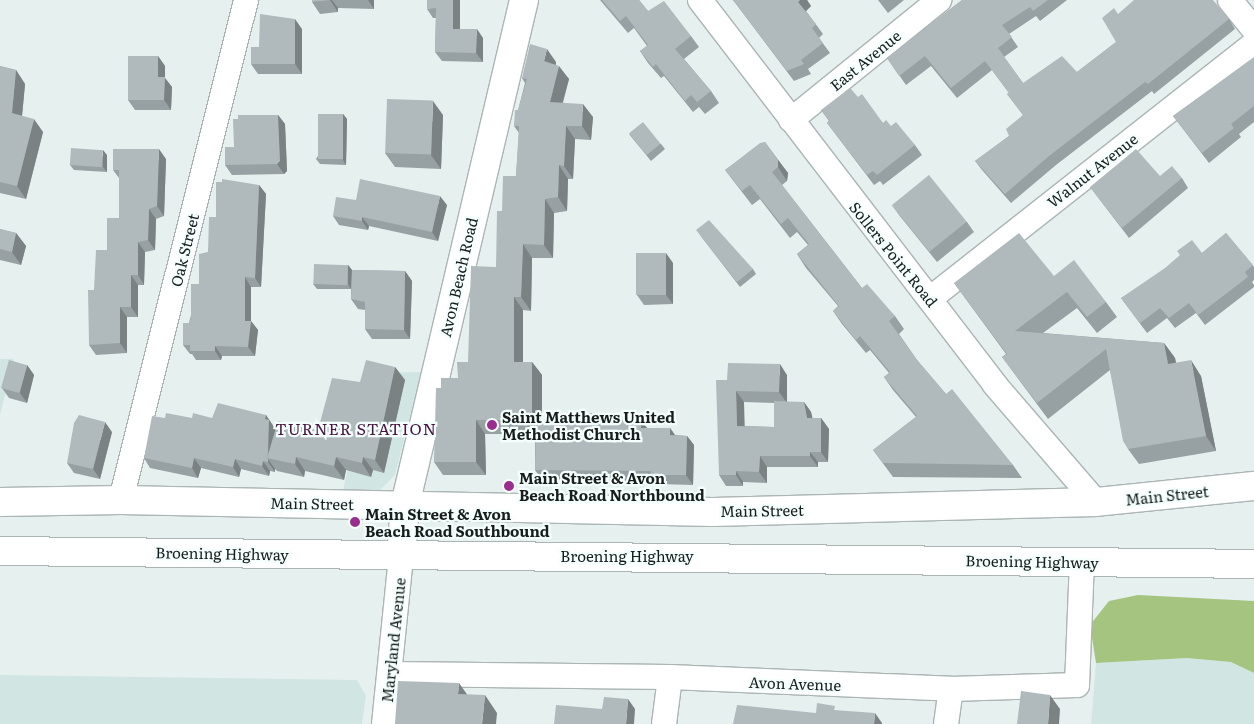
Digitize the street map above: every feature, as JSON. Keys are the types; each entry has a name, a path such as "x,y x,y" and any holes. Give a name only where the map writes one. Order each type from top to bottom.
{"street":[{"name":"Oak Street","path":"121,500 246,0"},
{"name":"Avon Beach Road","path":"401,556 405,505 524,0"},
{"name":"Sollers Point Road","path":"700,0 856,208 931,298 995,385 1096,502"},
{"name":"East Avenue","path":"791,120 940,0"},
{"path":"1230,0 1254,30"},
{"name":"Walnut Avenue","path":"931,298 1254,44"},
{"name":"Main Street","path":"0,502 121,500 713,512 1096,502 1254,486"},
{"name":"Broening Highway","path":"0,551 401,556 770,557 1254,564"},
{"name":"Maryland Avenue","path":"384,724 401,556"},
{"name":"Avon Avenue","path":"390,674 670,677 951,689 1077,685 1082,562"},
{"path":"664,724 670,677"},
{"path":"946,724 951,689"}],"shaded area":[{"path":"0,359 14,359 0,415"},
{"path":"421,372 395,475 378,492 342,495 369,373"},
{"path":"1187,658 1231,662 1254,673 1254,724 1091,724 1096,663"},
{"path":"0,675 357,680 366,696 362,724 0,724"}],"green space":[{"path":"1138,595 1254,601 1254,673 1231,662 1187,658 1096,663 1090,625 1109,601"}],"building":[{"path":"312,0 330,0 312,2"},
{"path":"427,0 453,0 453,29 477,29 476,53 435,52 436,8 427,9"},
{"path":"602,0 639,0 648,11 664,1 691,36 675,49 711,91 697,102 691,95 685,101 656,64 653,67 640,51 648,45 626,16 620,21"},
{"path":"733,0 800,0 798,2 816,24 812,28 823,43 801,60 804,64 787,71"},
{"path":"962,0 1048,0 1033,11 1030,7 1002,25 1012,37 998,48 1023,83 1062,56 1077,72 1116,42 1102,18 1114,8 1118,14 1134,0 1213,0 1229,19 1148,84 1145,82 1049,156 1005,194 975,161 1009,136 1006,129 1023,115 985,61 951,88 925,56 899,76 887,58"},
{"path":"260,14 295,19 295,64 251,64 251,47 259,47"},
{"path":"530,44 547,49 544,61 559,66 550,102 583,104 582,126 566,126 564,166 559,165 558,197 545,199 544,245 523,244 521,297 514,297 514,362 532,362 532,420 476,420 476,462 434,462 436,388 441,388 441,378 458,378 457,362 468,362 471,266 496,267 497,211 502,211 503,176 516,176 519,126 514,126 515,110 518,110 527,79 522,78"},
{"path":"128,56 158,56 158,77 165,77 164,100 128,100"},
{"path":"1254,57 1254,106 1231,124 1234,128 1202,153 1173,116"},
{"path":"0,66 16,70 12,113 34,119 17,186 0,182"},
{"path":"850,88 858,97 862,94 883,123 886,120 891,126 896,122 915,145 877,175 873,171 867,175 827,123 829,120 821,110"},
{"path":"387,99 433,101 431,155 385,153"},
{"path":"318,114 343,114 343,159 318,159"},
{"path":"238,115 278,115 280,161 277,164 225,165 225,147 234,147 233,119 238,119"},
{"path":"643,122 661,144 647,155 629,133"},
{"path":"765,142 778,160 778,167 772,172 862,288 867,284 895,316 889,321 917,360 946,394 952,389 1013,465 883,463 873,450 917,416 884,377 890,372 860,336 856,340 833,311 839,306 797,254 809,244 788,218 781,224 750,185 742,191 725,170 760,143"},
{"path":"71,148 103,150 102,167 70,165"},
{"path":"113,149 159,149 157,206 149,209 148,240 138,242 138,275 131,275 131,307 120,307 120,343 89,345 88,290 94,290 96,250 107,250 107,218 119,218 119,170 113,170"},
{"path":"1136,149 1160,176 1172,166 1182,178 1122,228 1090,187"},
{"path":"929,175 967,222 929,252 892,205"},
{"path":"222,179 259,185 255,278 245,277 245,321 251,321 248,347 215,346 215,351 190,351 190,345 183,345 183,323 189,323 191,318 191,284 199,284 199,254 208,252 209,217 216,217 216,182 222,182"},
{"path":"360,179 440,196 432,232 362,217 362,221 333,216 336,197 356,200"},
{"path":"709,220 753,269 737,282 696,230"},
{"path":"0,229 16,233 12,252 0,249"},
{"path":"1019,233 1054,276 1074,260 1106,302 1087,317 1067,292 1015,331 1164,343 1168,364 1191,360 1206,436 1128,449 1123,441 1106,349 1037,403 1002,357 1007,354 954,283"},
{"path":"1226,233 1253,265 1245,272 1248,277 1198,315 1189,303 1169,318 1160,308 1140,323 1121,298 1165,268 1180,255 1177,251 1192,240 1202,253"},
{"path":"636,253 666,253 666,295 636,295"},
{"path":"314,264 348,265 347,285 313,284"},
{"path":"352,270 405,271 404,330 365,329 365,302 351,299"},
{"path":"9,360 27,365 19,393 1,388"},
{"path":"366,360 395,367 375,460 363,457 362,463 336,457 334,466 296,457 295,464 267,458 278,421 318,430 332,378 360,382"},
{"path":"728,363 780,364 779,392 736,391 737,426 774,427 774,401 804,402 807,418 821,418 821,452 810,452 810,456 760,456 759,472 736,471 736,475 719,475 716,380 727,380"},
{"path":"218,403 266,415 265,419 269,420 268,462 263,461 262,466 235,459 233,467 194,458 192,468 144,458 152,416 165,418 166,413 192,418 193,413 212,418"},
{"path":"573,413 592,413 592,419 641,420 641,428 670,428 670,435 687,436 686,475 651,475 651,471 535,470 536,421 573,420"},
{"path":"79,415 105,422 93,469 67,463 74,423"},
{"path":"398,681 459,683 458,694 485,695 482,724 395,724"},
{"path":"1021,691 1050,695 1048,724 1017,724"},
{"path":"604,697 628,699 626,724 554,724 556,705 602,709"},
{"path":"817,703 835,706 834,710 875,713 874,724 733,724 737,705 816,713"}],"place":[{"name":"Saint Matthews United Methodist Church","path":"492,425"},
{"name":"Main Street & Avon Beach Road Northbound","path":"509,486"},
{"name":"Main Street & Avon Beach Road Southbound","path":"355,522"}],"district":[{"name":"TURNER STATION","path":"356,428"}]}
